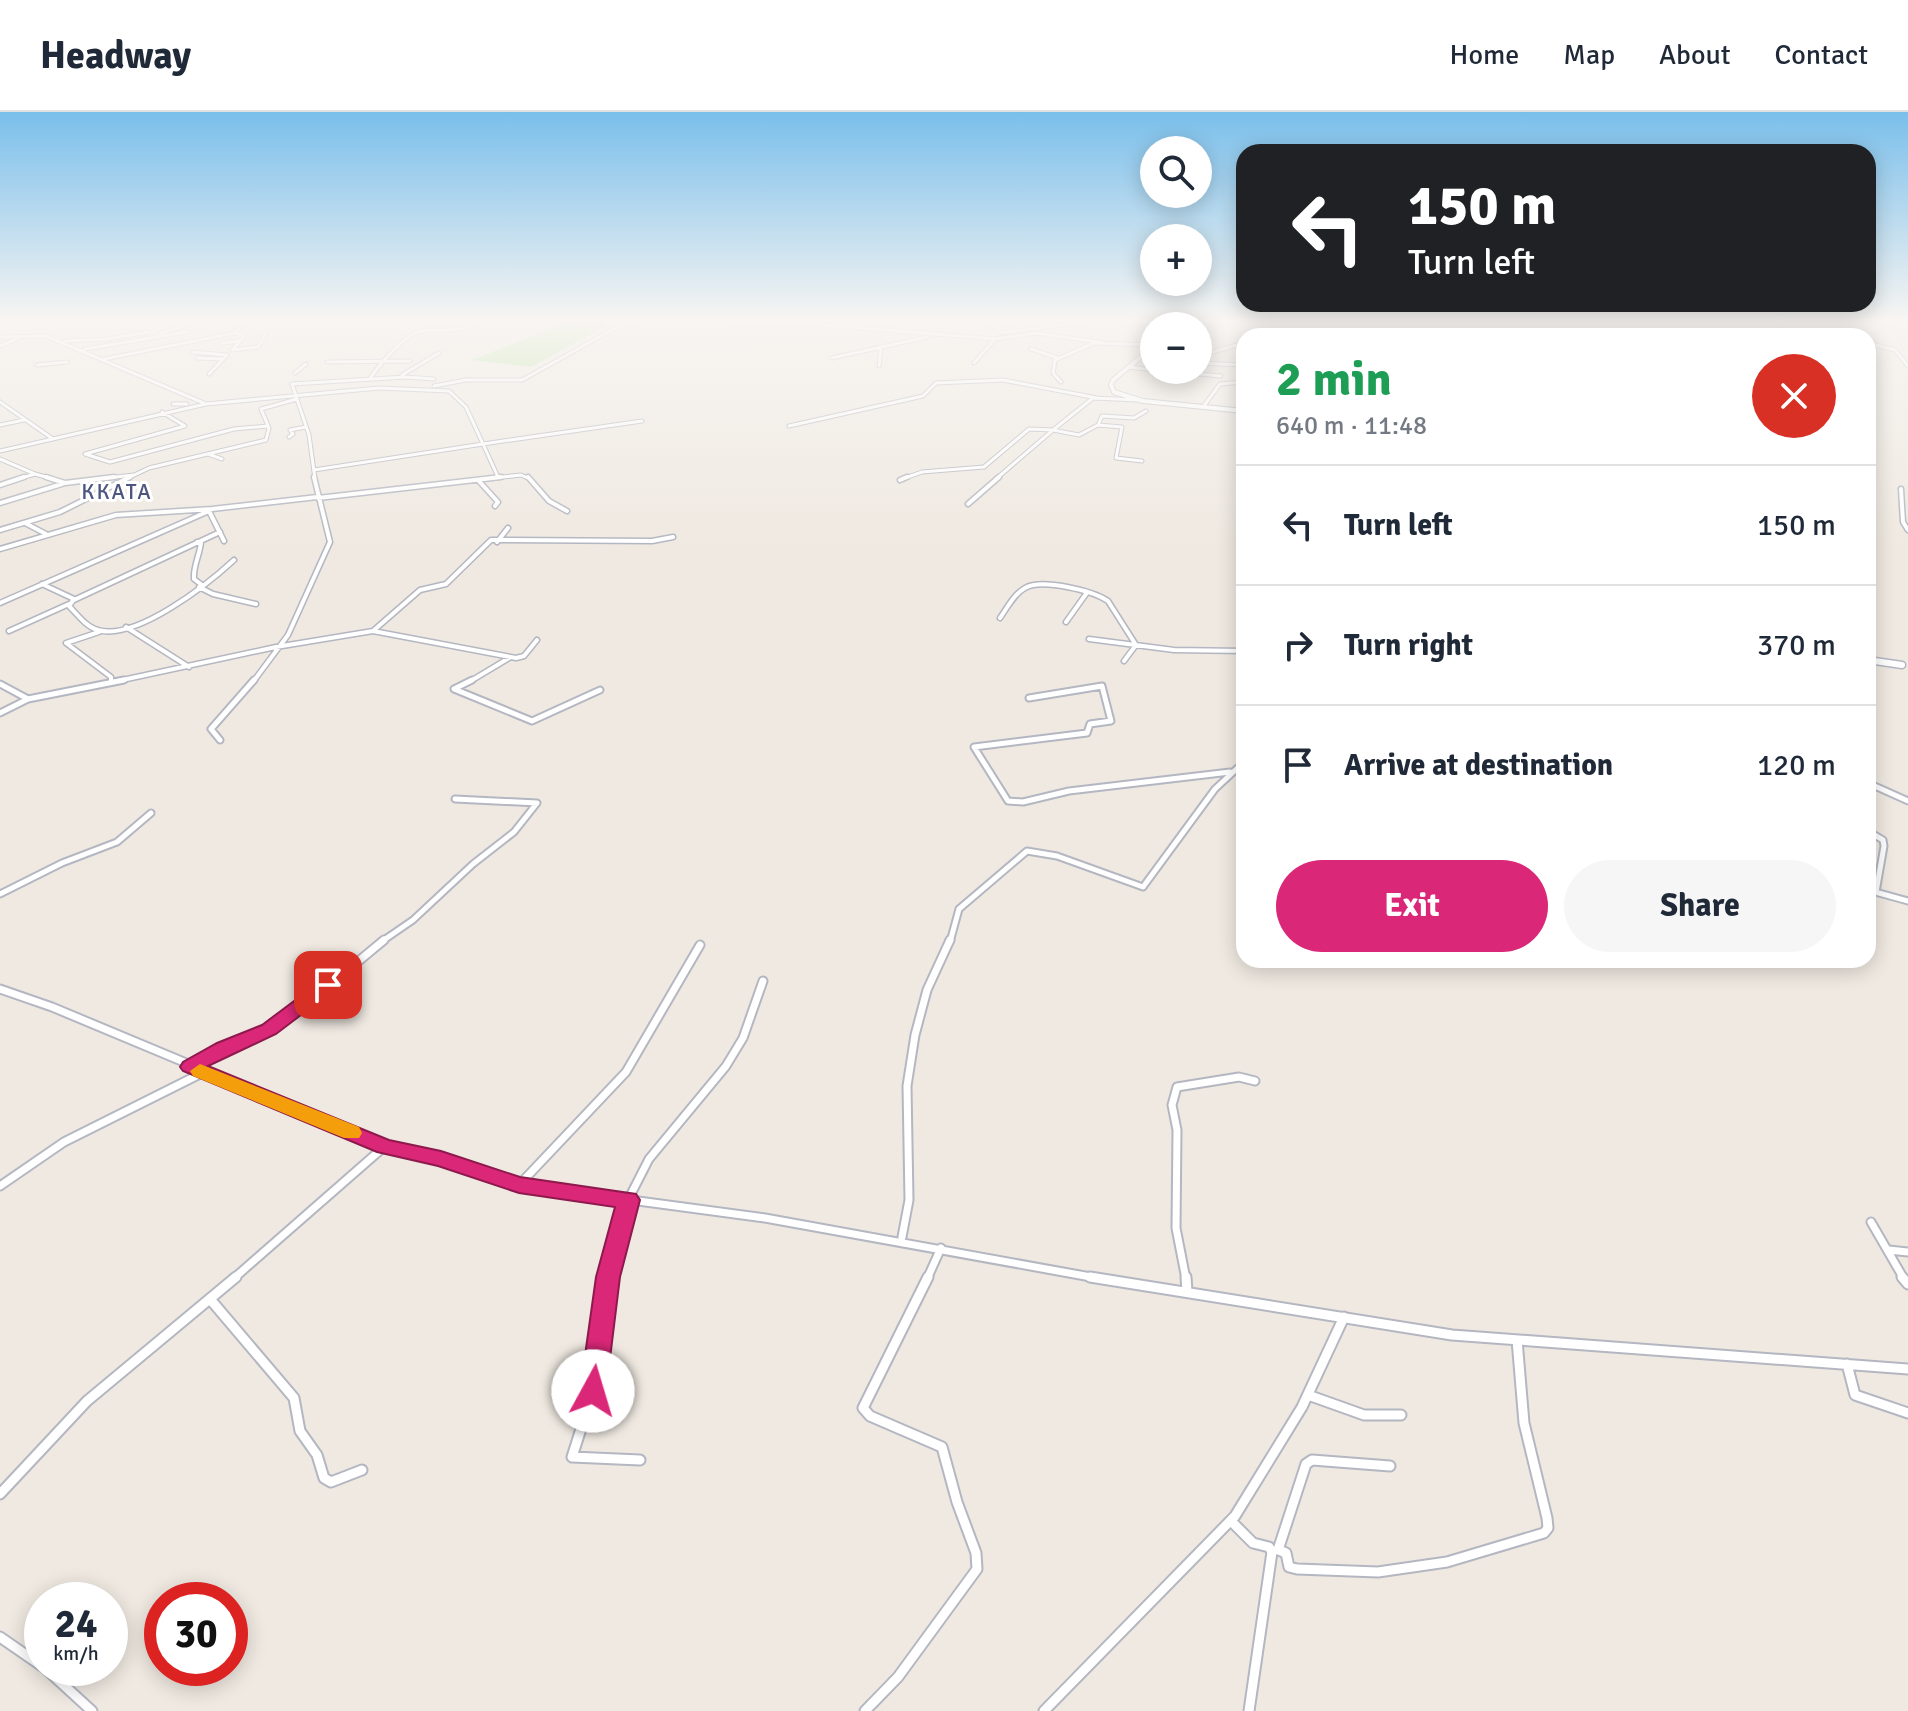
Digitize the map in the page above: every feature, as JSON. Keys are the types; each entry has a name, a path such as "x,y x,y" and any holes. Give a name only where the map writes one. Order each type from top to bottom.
{"street":[{"path":"183,396 204,404"},
{"path":"241,396 246,401"},
{"path":"173,404 305,396"},
{"path":"455,396 466,407 498,477"},
{"path":"789,426 923,396"},
{"path":"1085,396 1236,410"},
{"path":"1127,396 1138,400"},
{"path":"1203,407 1211,396"},
{"path":"0,530 60,512 155,466 266,440 268,426 261,409 295,397"},
{"path":"220,740 211,729 243,697 276,647 288,635 330,542 317,497 306,427 295,397"},
{"path":"968,504 1053,430 1091,399 1097,398"},
{"path":"0,402 53,439"},
{"path":"0,451 204,404"},
{"path":"900,480 922,472 984,467 1029,429 1082,435 1098,425 1102,416 1134,418 1146,411"},
{"path":"161,412 185,426 85,454 110,462 234,429 268,426"},
{"path":"0,428 24,420"},
{"path":"314,470 642,421"},
{"path":"1098,425 1122,427 1116,458 1142,461"},
{"path":"289,437 293,434 290,430 306,427"},
{"path":"208,454 222,459"},
{"path":"0,459 65,483"},
{"path":"0,467 11,464"},
{"path":"0,485 35,474"},
{"path":"0,503 65,483 138,475"},
{"path":"0,549 116,515 210,510 498,477 527,476 549,501 567,511"},
{"path":"478,480 498,502 495,506"},
{"path":"1901,489 1903,522 1908,530"},
{"path":"210,510 224,541"},
{"path":"0,603 210,510"},
{"path":"25,523 46,534"},
{"path":"497,542 508,528"},
{"path":"9,631 220,532"},
{"path":"373,631 420,590 446,584 491,540 652,541 673,537"},
{"path":"197,542 201,542 202,549 192,566 194,579 213,594 256,604"},
{"path":"111,681 111,677 66,643 170,611 189,599 234,560"},
{"path":"42,584 74,600"},
{"path":"1000,618 1020,593 1030,586 1049,586 1108,601 1136,645"},
{"path":"1066,622 1086,594"},
{"path":"69,604 96,630 102,631"},
{"path":"126,627 189,667"},
{"path":"0,713 28,699 276,647 373,631 509,658 522,657 537,640"},
{"path":"1089,639 1174,650 1236,651"},
{"path":"1124,661 1136,645"},
{"path":"509,658 454,689 532,721 600,690"},
{"path":"1876,661 1906,666"},
{"path":"0,684 28,699"},
{"path":"1029,698 1102,686 1111,721 1090,724 1087,733 974,747 1008,801 1020,804 1036,797 1065,792 1230,772"},
{"path":"902,1237 909,1200 907,1086 915,1035 927,990 949,945 959,909 1027,851 1048,852 1122,882 1143,887 1180,833 1236,768"},
{"path":"1876,787 1908,801"},
{"path":"191,1067 224,1048 269,1030 308,1003 361,956 413,920 473,864 514,832 537,803 455,799"},
{"path":"0,894 62,863 117,842 151,813"},
{"path":"1876,836 1883,840 1884,846 1876,876"},
{"path":"1876,892 1908,901"},
{"path":"519,1185 626,1072 700,945"},
{"path":"640,1460 572,1457 593,1391 608,1277 628,1200 649,1159 726,1066 743,1038 763,981"},
{"path":"0,989 52,1007 385,1146 441,1159 519,1185 765,1218 1043,1269 1452,1335 1908,1369"},
{"path":"0,1186 64,1142 204,1072"},
{"path":"1187,1292 1184,1259 1176,1228 1177,1130 1172,1105 1177,1087 1239,1077 1255,1081"},
{"path":"2,1488 87,1401 210,1299 385,1146"},
{"path":"1871,1222 1889,1250 1897,1271 1908,1284"},
{"path":"865,1711 898,1677 977,1569 976,1553 957,1502 942,1447 870,1416 863,1408 907,1324 941,1248"},
{"path":"1889,1250 1908,1252"},
{"path":"210,1299 294,1398 300,1431 317,1455 324,1478 331,1482 362,1470"},
{"path":"1044,1711 1231,1521 1270,1462 1308,1395 1344,1317"},
{"path":"1231,1521 1253,1543 1286,1553 1289,1567 1297,1569 1378,1572 1447,1562 1544,1533 1548,1528 1547,1518 1524,1423 1517,1340"},
{"path":"1847,1364 1855,1395 1908,1413"},
{"path":"1308,1395 1361,1417 1379,1419 1401,1415"},
{"path":"1249,1711 1275,1551 1306,1464 1312,1460 1390,1466"},
{"path":"0,1637 24,1653"},
{"path":"65,1686 92,1711"}],"slow traffic":[{"path":"200,1071 352,1133"}],"district":[{"name":"KKATA","path":"117,491"}],"route":[{"path":"328,985 269,1030 224,1048 191,1067 385,1146 441,1159 519,1185 628,1200 608,1277 593,1391"}]}
